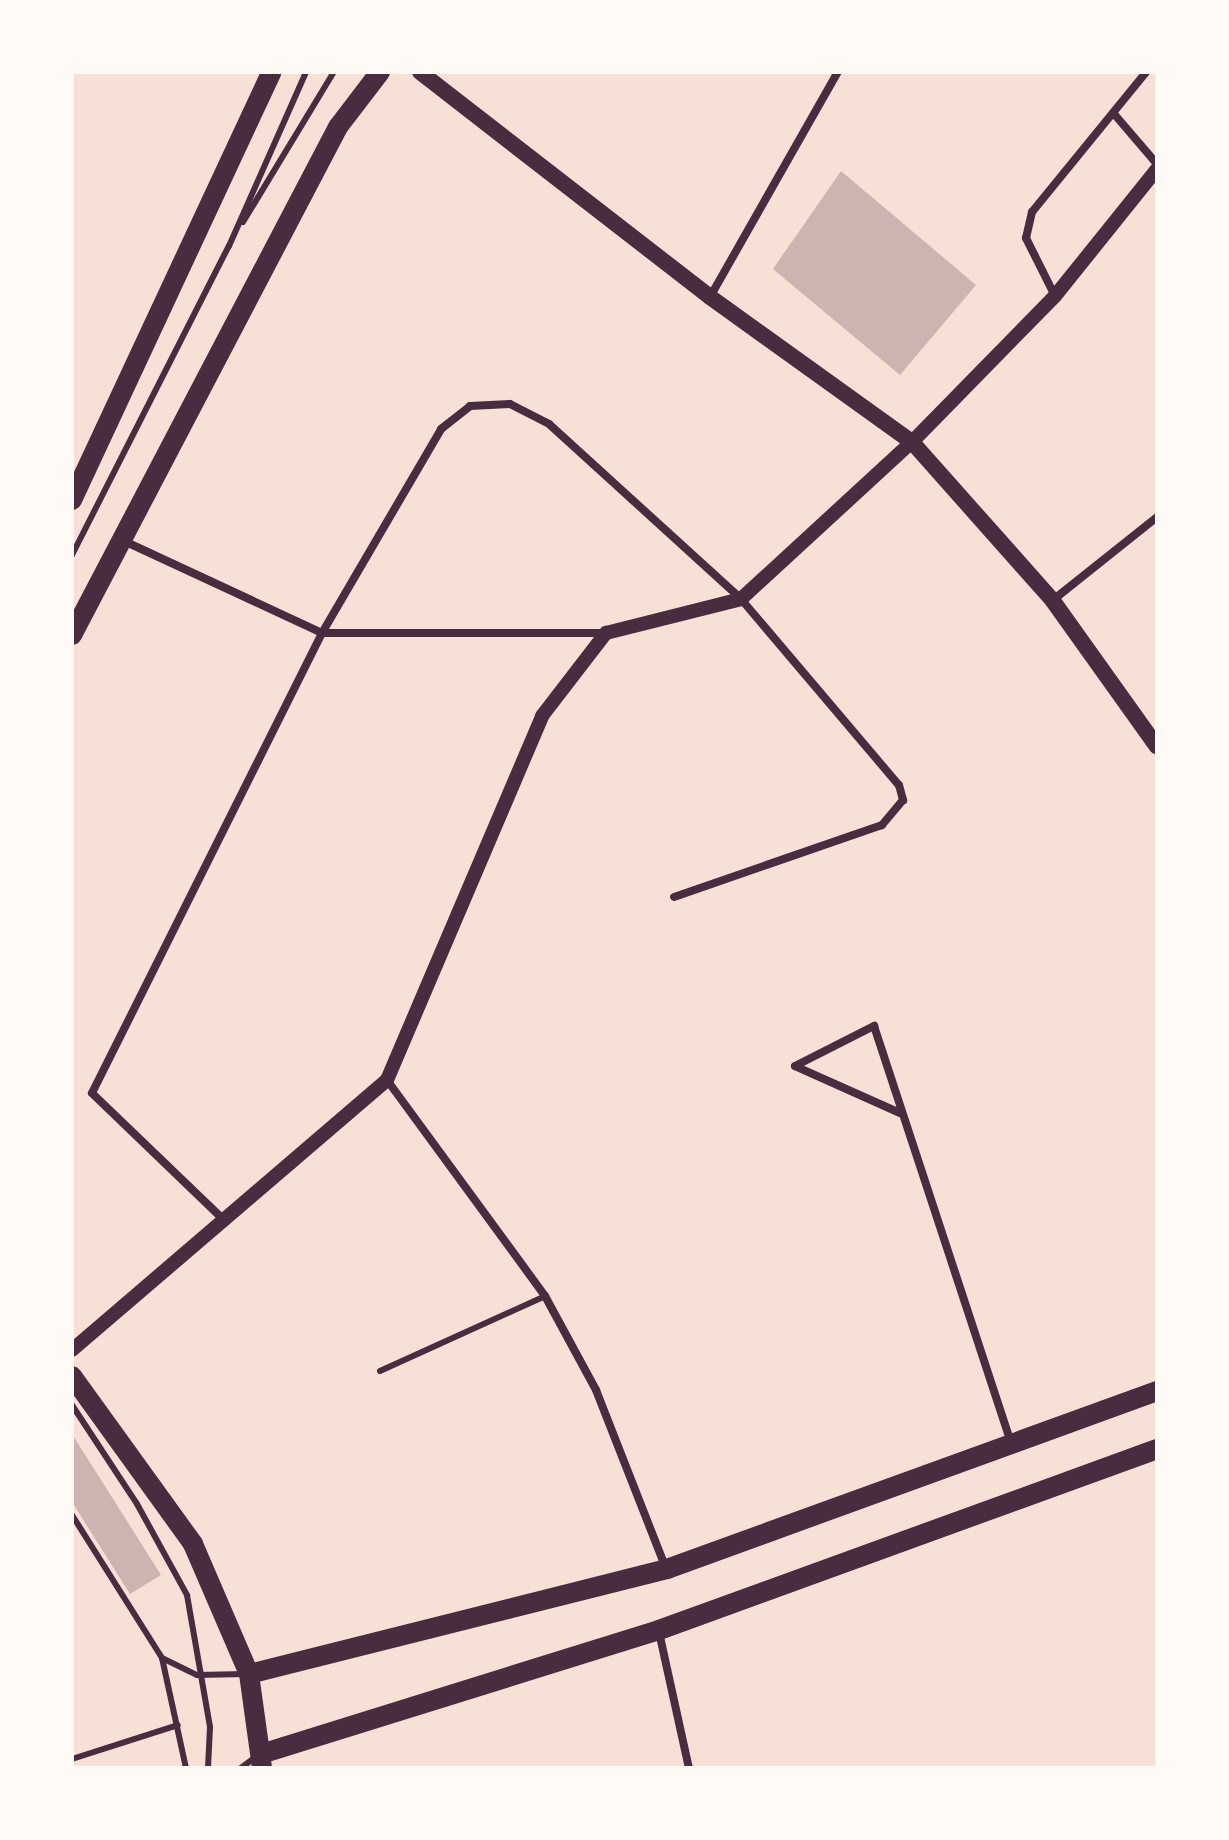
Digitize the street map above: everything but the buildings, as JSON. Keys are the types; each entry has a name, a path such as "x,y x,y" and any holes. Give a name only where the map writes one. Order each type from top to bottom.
{"main road":[{"path":"72,500 272,72"},
{"path":"72,635 338,127 380,72"},
{"path":"420,72 710,297 912,442 1053,601 1157,747"},
{"path":"72,1376 193,1544 249,1674 262,1761 659,1630 1157,1449"},
{"path":"249,1674 667,1569 1010,1440 1157,1391"}],"street":[{"path":"710,297 838,72"},
{"path":"1055,296 1026,238 1032,212 1115,115 1146,72"},
{"path":"120,539 322,633 606,633 741,599 912,442 1055,296 1157,167 1115,115"},
{"path":"226,1223 92,1093 322,633 441,429 470,406 510,404 549,424 741,599 899,785 903,800 882,825 674,897"},
{"path":"1053,601 1157,517"},
{"path":"72,1350 226,1223 387,1080 542,716 606,633"},
{"path":"900,1113 795,1066 874,1026 900,1113 1010,1440"},
{"path":"387,1080 545,1296 596,1390 667,1569"},
{"path":"659,1630 689,1768"}],"lane":[{"path":"72,555 229,246 306,72"},
{"path":"229,246 334,72"},
{"path":"380,1371 545,1296"},
{"path":"72,1405 187,1595 210,1727 208,1768"},
{"path":"72,1515 162,1658 186,1768"},
{"path":"162,1658 202,1676 249,1674"},
{"path":"72,1759 178,1725"},
{"path":"241,1768 262,1761"}]}
